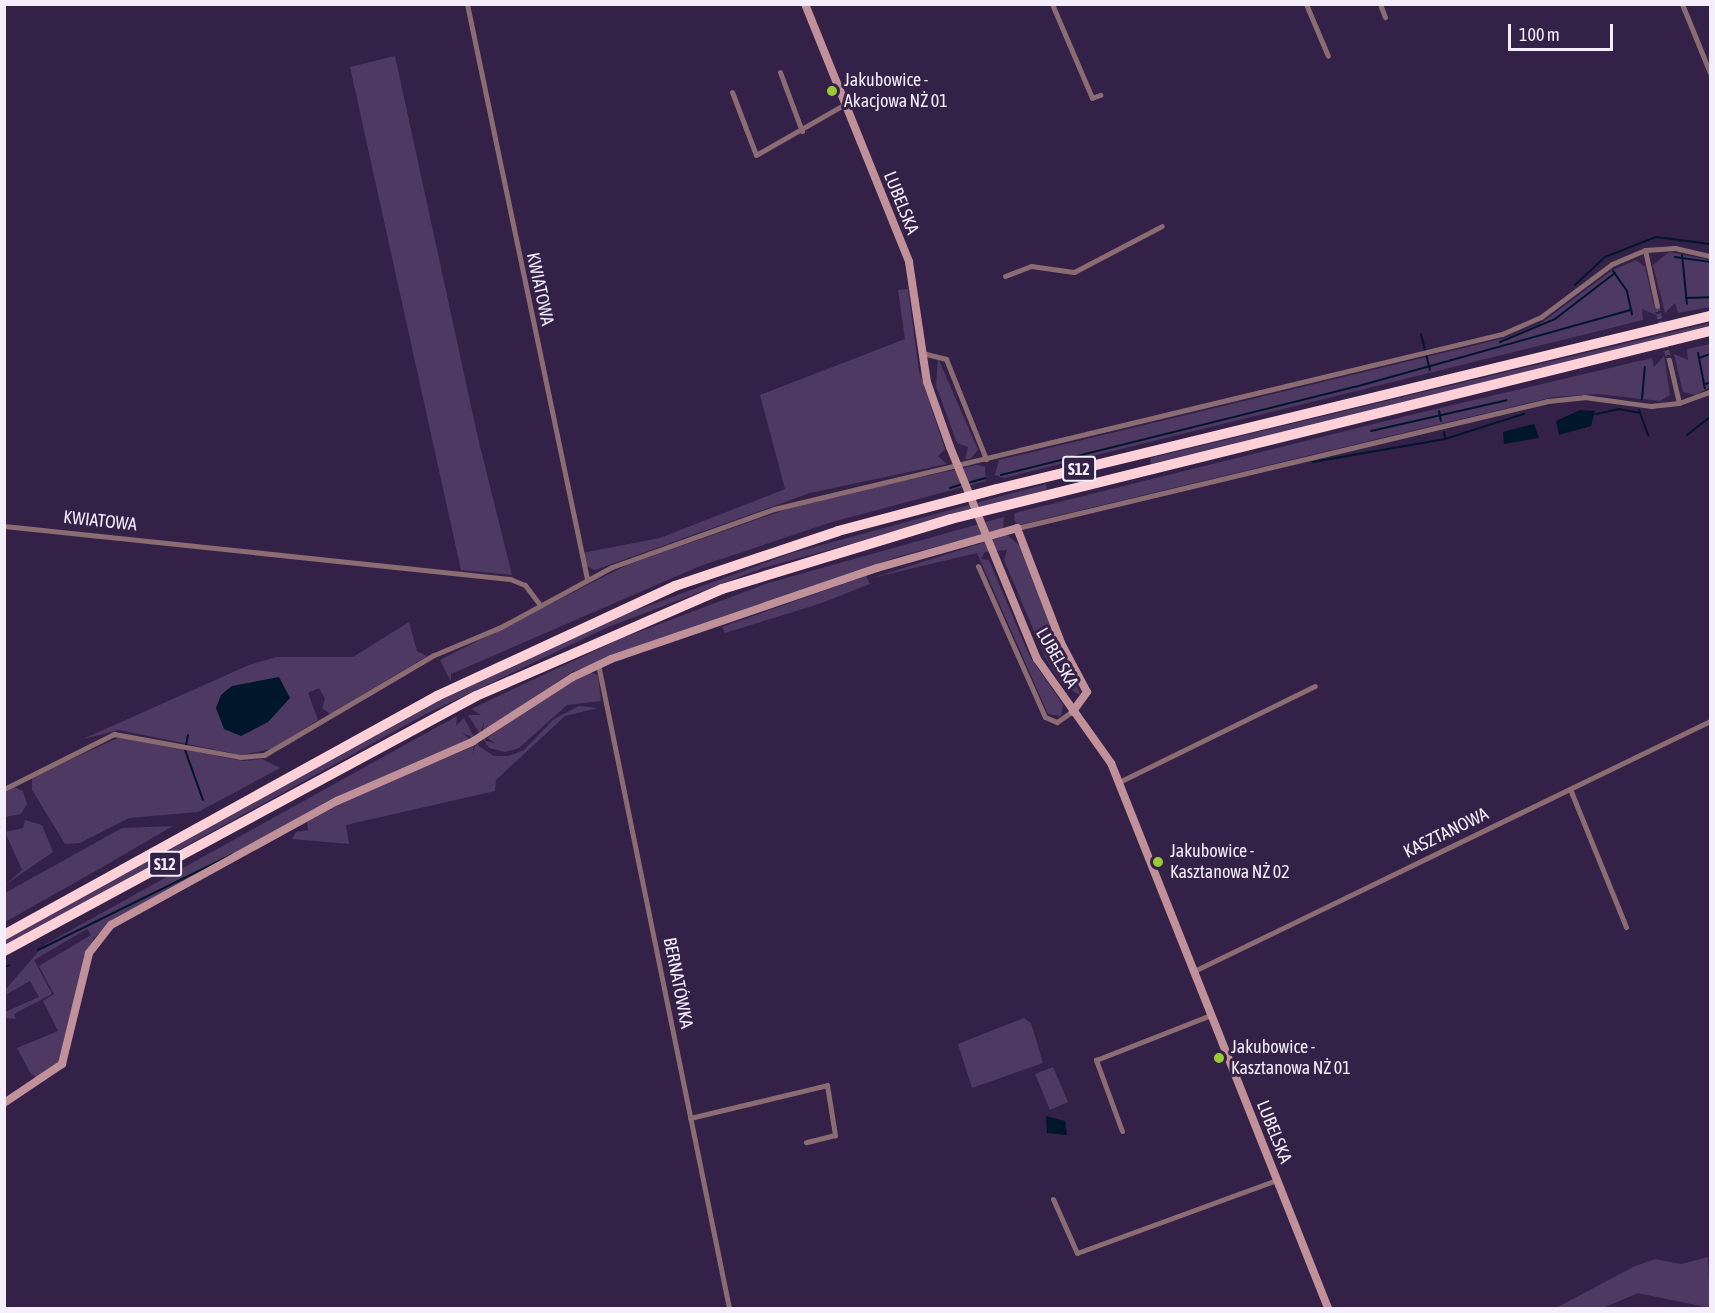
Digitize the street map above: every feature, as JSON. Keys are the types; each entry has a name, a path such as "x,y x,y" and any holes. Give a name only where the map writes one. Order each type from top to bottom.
{"highway":[{"name":"S12","path":"4,935 437,696 675,586 838,531 1710,316"},
{"name":"S12","path":"4,951 443,712 690,601 842,549 1710,331"}],"street":[{"name":"KWIATOWA","path":"467,4 587,579"},
{"name":"LUBELSKA","path":"804,4 909,262 922,353 950,447 994,557 1036,659 1104,752 1119,782 1328,1308"},
{"path":"1052,4 1092,98 1100,95"},
{"path":"1306,4 1328,56"},
{"path":"1380,4 1385,17"},
{"path":"1682,4 1710,73"},
{"path":"780,72 801,131"},
{"path":"732,92 756,155 845,104"},
{"path":"1005,276 1031,266 1074,272 1162,226"},
{"path":"4,789 114,734 240,757 264,755 443,650 540,605 587,579 795,502 986,459 1502,334 1541,317 1612,264 1645,250 1675,248 1710,256"},
{"path":"1645,250 1657,306"},
{"path":"922,353 946,359 986,459"},
{"path":"1669,360 1679,403"},
{"path":"4,1103 62,1064 87,959 106,929 338,801 485,735 598,664 867,571 1017,528 1548,401 1584,397 1651,406 1679,403 1710,392"},
{"name":"KWIATOWA","path":"4,526 510,579 525,585 540,605"},
{"path":"978,566 1046,717 1057,722 1073,711 1088,692 1062,645 1017,528"},
{"name":"BERNATÓWKA","path":"598,664 729,1308"},
{"path":"1119,782 1315,686"},
{"name":"KASZTANOWA","path":"1194,971 1710,721"},
{"path":"1570,789 1626,927"},
{"path":"1122,1131 1096,1060 1212,1015"},
{"path":"690,1118 827,1085 835,1135 806,1142"},
{"path":"1053,1199 1077,1253 1277,1180"}],"shaded area":[{"path":"395,56 478,438 512,575 461,570 350,67"},
{"path":"1669,252 1710,260 1710,307 1678,313 1675,303 1665,313 1653,265"},
{"path":"1636,260 1645,267 1656,315 1642,309 1643,320 1004,478 995,475 999,460 1505,338 1540,324 1611,271"},
{"path":"908,289 919,371 945,449 938,456 947,464 810,493 595,570 586,566 582,553 660,538 785,489 760,395 905,339 898,290"},
{"path":"1710,323 1710,329 1151,464 1150,458"},
{"path":"1710,344 1710,387 1696,395 1683,392 1674,354 1688,360 1687,349"},
{"path":"1664,356 1670,395 1660,401 1597,394 1553,397 1019,525 1014,520 1015,513 1406,416 1652,358 1654,367"},
{"path":"938,358 978,450 970,459 965,459 968,447 957,443 936,386"},
{"path":"977,465 985,467 986,481 832,522 700,566 451,674 451,682 440,660 627,565 807,502"},
{"path":"1046,484 1047,490 763,568 606,628 424,715 5,946 5,940 422,709 604,622 792,553"},
{"path":"1004,517 1003,529 897,557 572,672 483,731 484,722 481,731 486,741 495,743 487,738 542,700 589,672 598,675 601,701 567,705 519,748 505,752 489,748 468,715 481,715 471,709 620,639 768,583"},
{"path":"1007,535 1020,546 1081,696 1062,684 1045,657 1004,560 1007,550 985,552 981,559 989,560 1029,655 1063,705 1061,716 1048,714 977,553 872,578"},
{"path":"866,576 870,584 819,604 725,633 722,627"},
{"path":"409,622 417,651 427,656 330,714 322,708 325,699 319,688 308,693 318,720 271,749 241,755 119,730 83,739 249,665 276,657 353,657"},
{"path":"579,706 598,708 565,716 496,780 495,791 346,825 349,844 292,839 296,832 308,830 307,822 345,800 474,746 472,755 475,746 470,736 462,733 470,739 325,804 112,922 94,938 84,960 59,1061 39,1079 31,1074 17,1048 58,1031 43,1001 54,994 39,966 91,935 87,929 34,960 52,994 14,1014 16,1019 5,1018 5,1012 39,997 30,981 5,995 5,990 44,945 457,716 456,726 464,718 479,746 494,756 509,756 524,750 554,719"},
{"path":"120,737 243,761 262,759 280,768 198,812 129,818 80,843 65,844 32,790 32,777"},
{"path":"14,787 23,791 27,804 21,814 5,817 5,793"},
{"path":"25,820 42,825 53,852 5,885 22,870 5,832 23,828"},
{"path":"173,826 5,922 5,893 122,828"},
{"path":"1024,1018 1031,1023 1043,1063 972,1088 958,1044"},
{"path":"1053,1067 1068,1102 1050,1110 1035,1074"},
{"path":"1708,1257 1710,1308 1638,1293 1603,1308 1556,1308 1633,1267 1655,1259 1681,1264"}],"water":[{"path":"1580,410 1595,411 1591,426 1559,435 1556,421"},
{"path":"1534,424 1539,438 1504,444 1503,432"},
{"path":"279,677 290,698 268,722 241,736 224,729 216,708 221,695 232,686"},
{"path":"1046,1116 1065,1121 1067,1135 1047,1133"}],"waterway":[{"path":"1575,285 1605,257 1656,237 1710,244"},
{"path":"1682,255 1687,304"},
{"path":"1675,257 1710,262"},
{"path":"1613,271 1627,291 1632,314"},
{"path":"1500,342 1555,319 1615,273"},
{"path":"1686,298 1710,297"},
{"path":"1001,475 1355,387 1631,310"},
{"path":"1421,334 1430,370"},
{"path":"1698,353 1705,388"},
{"path":"1699,358 1710,354"},
{"path":"1642,399 1645,367"},
{"path":"1704,384 1710,383"},
{"path":"1371,431 1507,400"},
{"path":"1596,414 1619,409 1639,413"},
{"path":"1639,410 1648,435"},
{"path":"1439,411 1441,421"},
{"path":"1313,462 1445,439 1524,414"},
{"path":"1687,435 1710,417"},
{"path":"1444,432 1445,439"},
{"path":"968,483 985,478"},
{"path":"950,488 962,484"},
{"path":"188,735 185,750 203,800"},
{"path":"38,950 233,854"},
{"path":"4,967 10,965"}],"tunnel":[{"path":"1657,306 1669,360"}],"place":[{"name":"Jakubowice - Akacjowa NŻ 01","path":"832,91"},
{"name":"Jakubowice - Kasztanowa NŻ 02","path":"1158,862"},
{"name":"Jakubowice - Kasztanowa NŻ 01","path":"1219,1058"}]}
